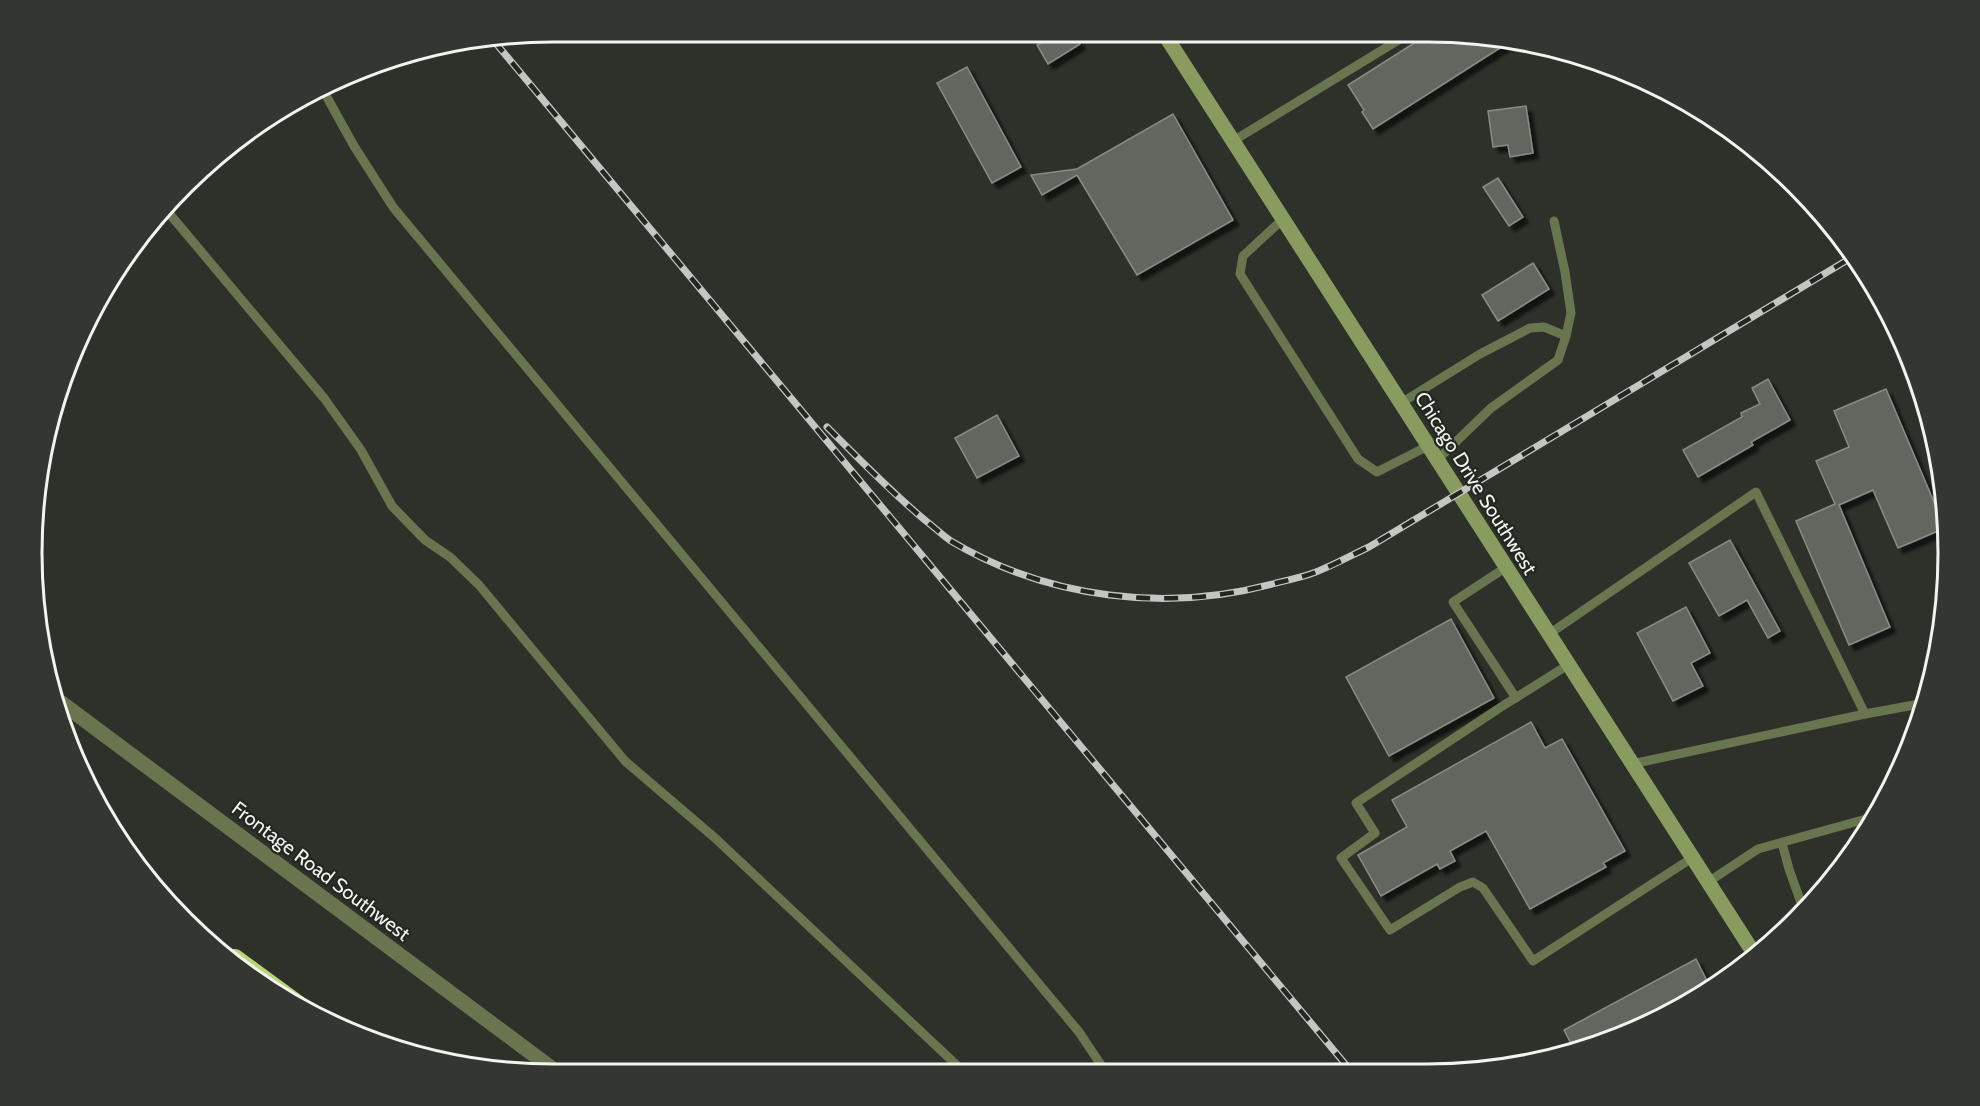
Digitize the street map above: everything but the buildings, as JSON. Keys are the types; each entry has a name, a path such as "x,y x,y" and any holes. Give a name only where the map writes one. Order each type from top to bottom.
{"main road":[{"name":"Chicago Drive Southwest","path":"1169,42 1750,948"}],"street":[{"name":"Frontage Road Southwest","path":"66,706 546,1064"}],"lane":[{"path":"1233,141 1395,42"},
{"path":"326,96 354,146 393,207 1079,1032 1100,1064"},
{"path":"170,215 324,398 361,450 392,506 425,540 450,557 479,585 626,761 715,838 955,1064"},
{"path":"1282,219 1243,256 1240,274 1358,459 1377,472 1428,446"},
{"path":"1437,460 1491,408 1558,360 1571,313 1554,221"},
{"path":"1401,403 1480,354 1530,328 1544,327 1566,336"},
{"path":"1549,634 1756,492 1865,714"},
{"path":"1505,568 1453,602 1516,698"},
{"path":"1568,665 1356,803 1375,833 1341,858 1390,930 1460,887 1473,882 1483,888 1533,961 1692,858"},
{"path":"1632,764 1915,705"},
{"path":"1708,882 1758,849 1862,820"},
{"path":"1782,843 1800,901"}],"railway":[{"path":"497,45 1345,1064"},
{"path":"827,427 926,521 951,541 988,561 1068,588 1109,595 1151,598 1193,597 1235,592 1311,574 1369,547 1846,261"}]}
